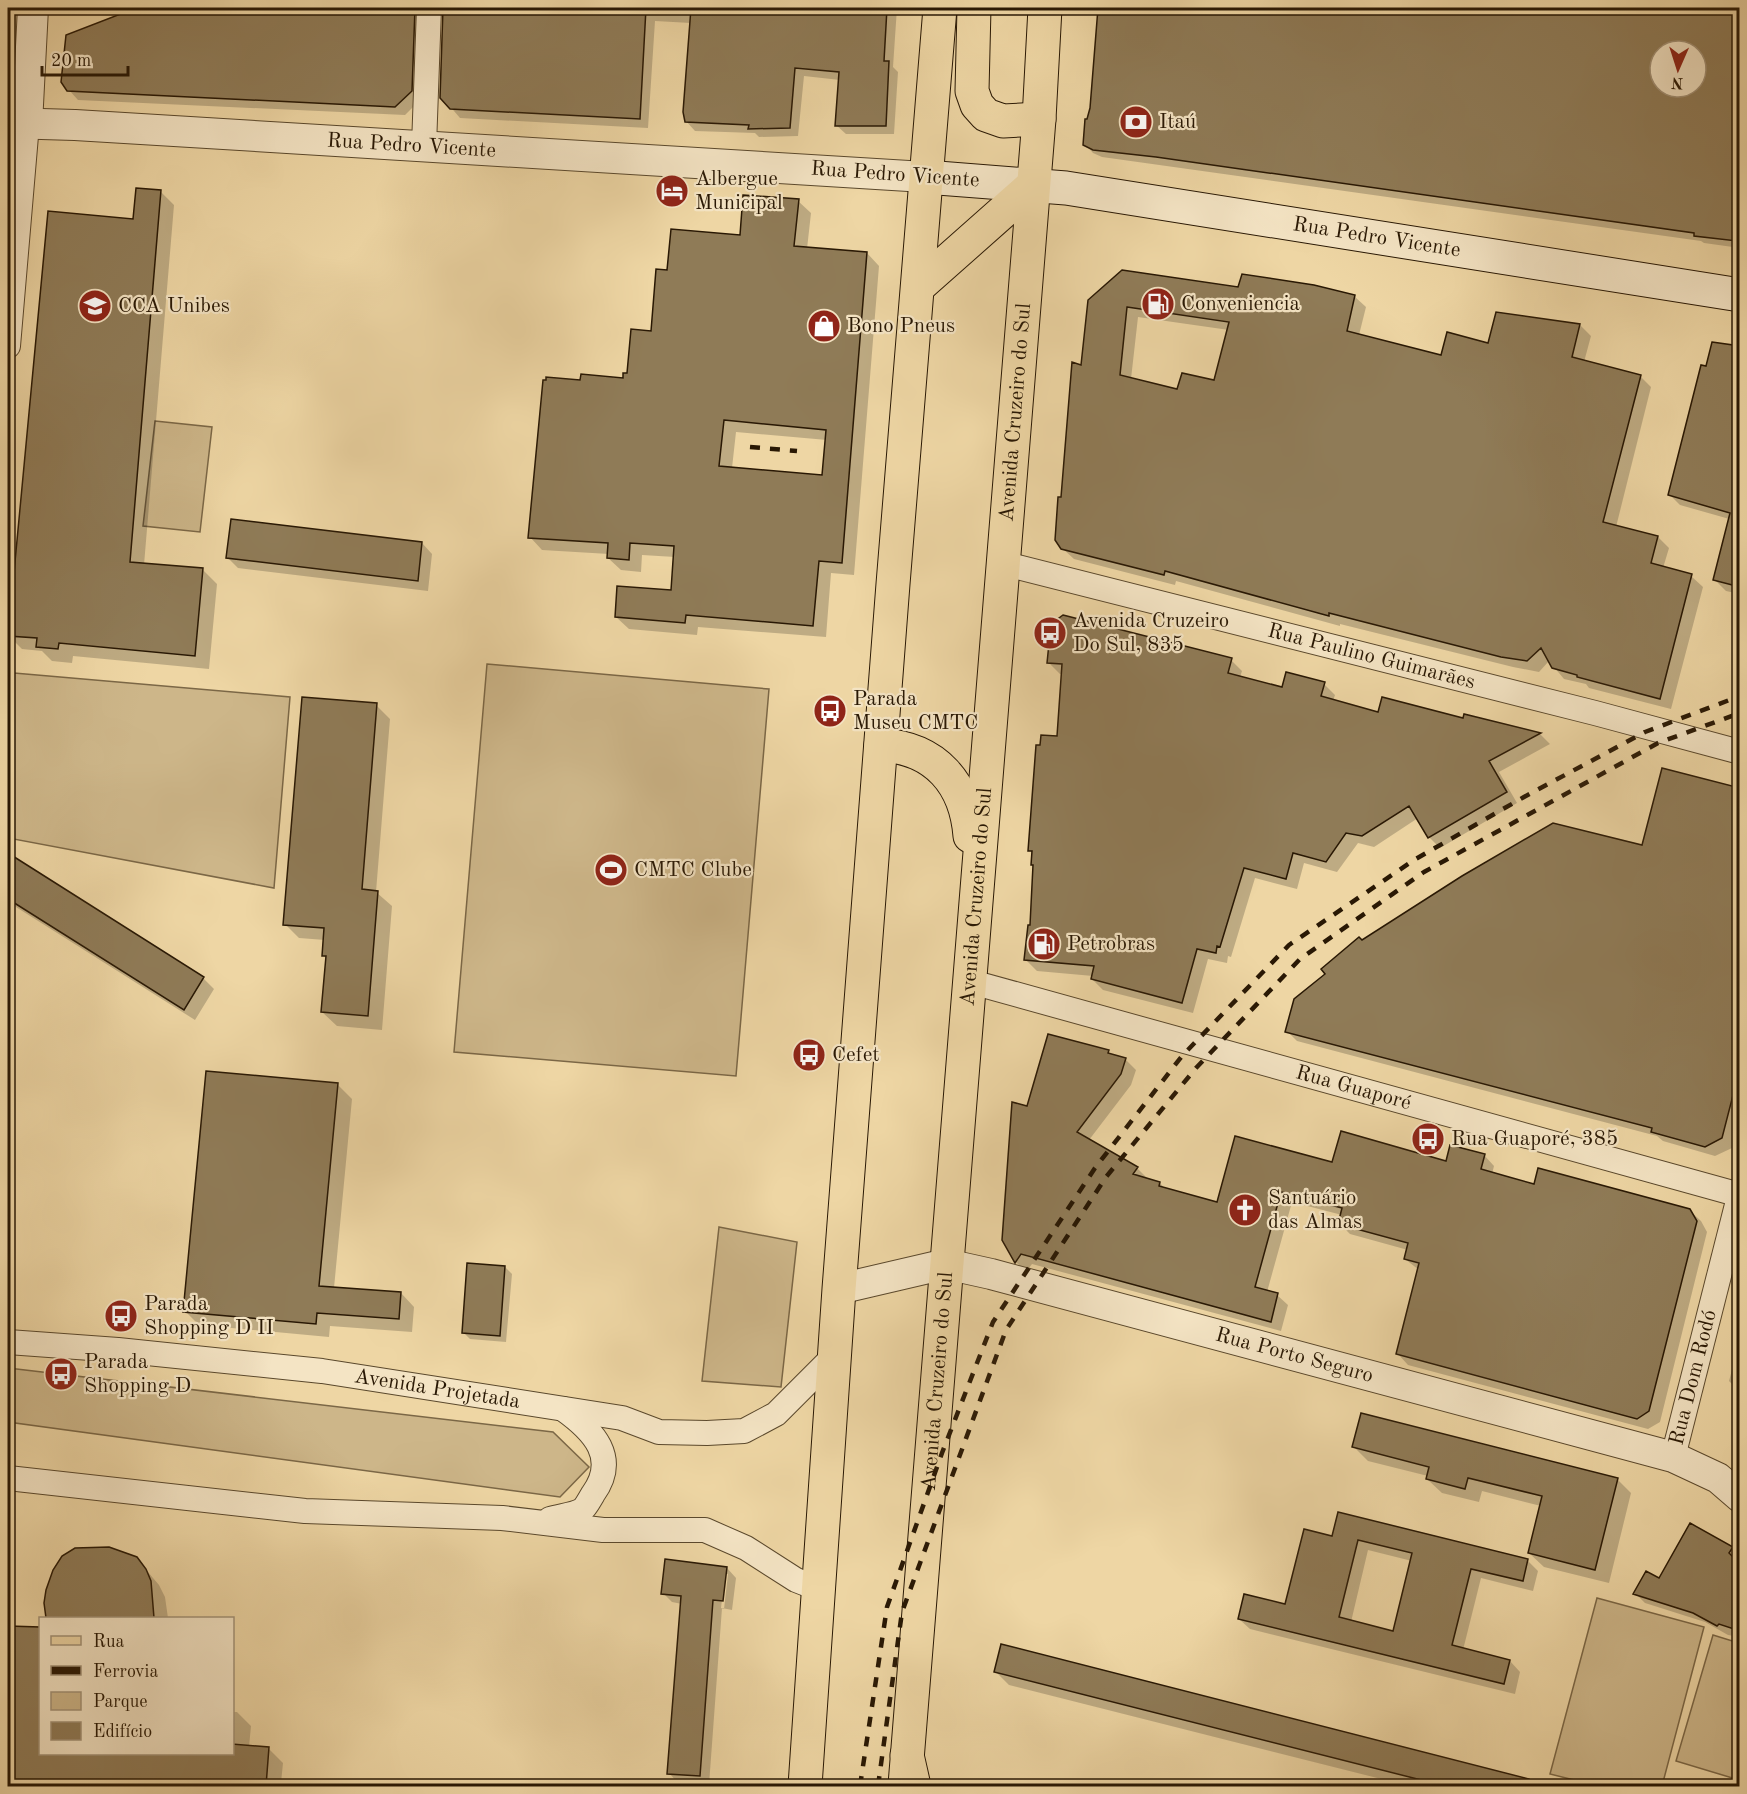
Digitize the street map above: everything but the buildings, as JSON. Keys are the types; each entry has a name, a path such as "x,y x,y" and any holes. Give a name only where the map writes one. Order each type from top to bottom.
{"main road":[{"path":"804,1786 839,1289 940,8"},
{"path":"974,8 972,92 977,105 986,115 1003,121 1039,119"},
{"name":"Avenida Cruzeiro do Sul","path":"914,1786 906,1771 1034,184 1045,8"},
{"name":"Rua Pedro Vicente","path":"926,177 1034,184 1740,295"},
{"path":"918,287 1034,184"},
{"path":"881,745 903,748 923,755 949,777 962,795 969,816 971,838 978,861"}],"street":[{"path":"8,346 17,124 33,8"},
{"path":"424,146 429,8"},
{"name":"Rua Pedro Vicente","path":"17,124 926,177"},
{"name":"Rua Paulino Guimarães","path":"1002,563 1595,712 1740,752"},
{"name":"Rua Guaporé","path":"968,981 1739,1194"},
{"name":"Rua Dom Rodó","path":"1673,1456 1739,1194"},
{"name":"Rua Porto Seguro","path":"839,1289 946,1264 1673,1456 1718,1478 1740,1497"},
{"name":"Avenida Projetada","path":"8,1342 118,1350 322,1371 622,1418 659,1432 707,1433 744,1431 776,1414 802,1391 835,1355"},
{"path":"542,1521 582,1509 601,1483 606,1461 596,1440 580,1421 561,1408"},
{"path":"8,1478 305,1511 502,1518 603,1530 705,1530 746,1548 796,1580 819,1589"}],"green space":[{"path":"155,421 212,427 200,532 143,526"},
{"name":"CMTC Clube","path":"487,664 769,689 736,1076 454,1052"},
{"path":"14,673 290,697 274,888 8,838 8,748"},
{"path":"719,1227 797,1242 781,1387 702,1381"},
{"path":"8,1368 553,1432 589,1467 560,1497 8,1422"},
{"path":"1597,1598 1704,1627 1662,1786 1598,1786 1550,1774"},
{"path":"1713,1635 1739,1643 1739,1780 1676,1761"}],"railway":[{"path":"750,447 797,451"},
{"path":"860,1786 887,1607 942,1453 993,1322 1095,1168 1182,1056 1289,945 1414,860 1645,732 1740,696"},
{"path":"878,1786 902,1612 1006,1330 1106,1177 1196,1068 1300,959 1424,872 1658,743 1740,713"}],"place":[{"name":"Itaú","path":"1136,122"},
{"name":"Albergue Municipal","path":"672,191"},
{"name":"Conveniencia","path":"1158,304"},
{"name":"CCA Unibes","path":"95,306"},
{"name":"Bono Pneus","path":"824,326"},
{"name":"Avenida Cruzeiro Do Sul, 835","path":"1050,633"},
{"name":"Parada Museu CMTC","path":"830,711"},
{"name":"CMTC Clube","path":"611,870"},
{"name":"Petrobras","path":"1044,944"},
{"name":"Cefet","path":"809,1055"},
{"name":"Rua Guaporé, 385","path":"1428,1139"},
{"name":"Santuário das Almas","path":"1245,1210"},
{"name":"Parada Shopping D II","path":"121,1316"},
{"name":"Parada Shopping D","path":"61,1374"}]}
